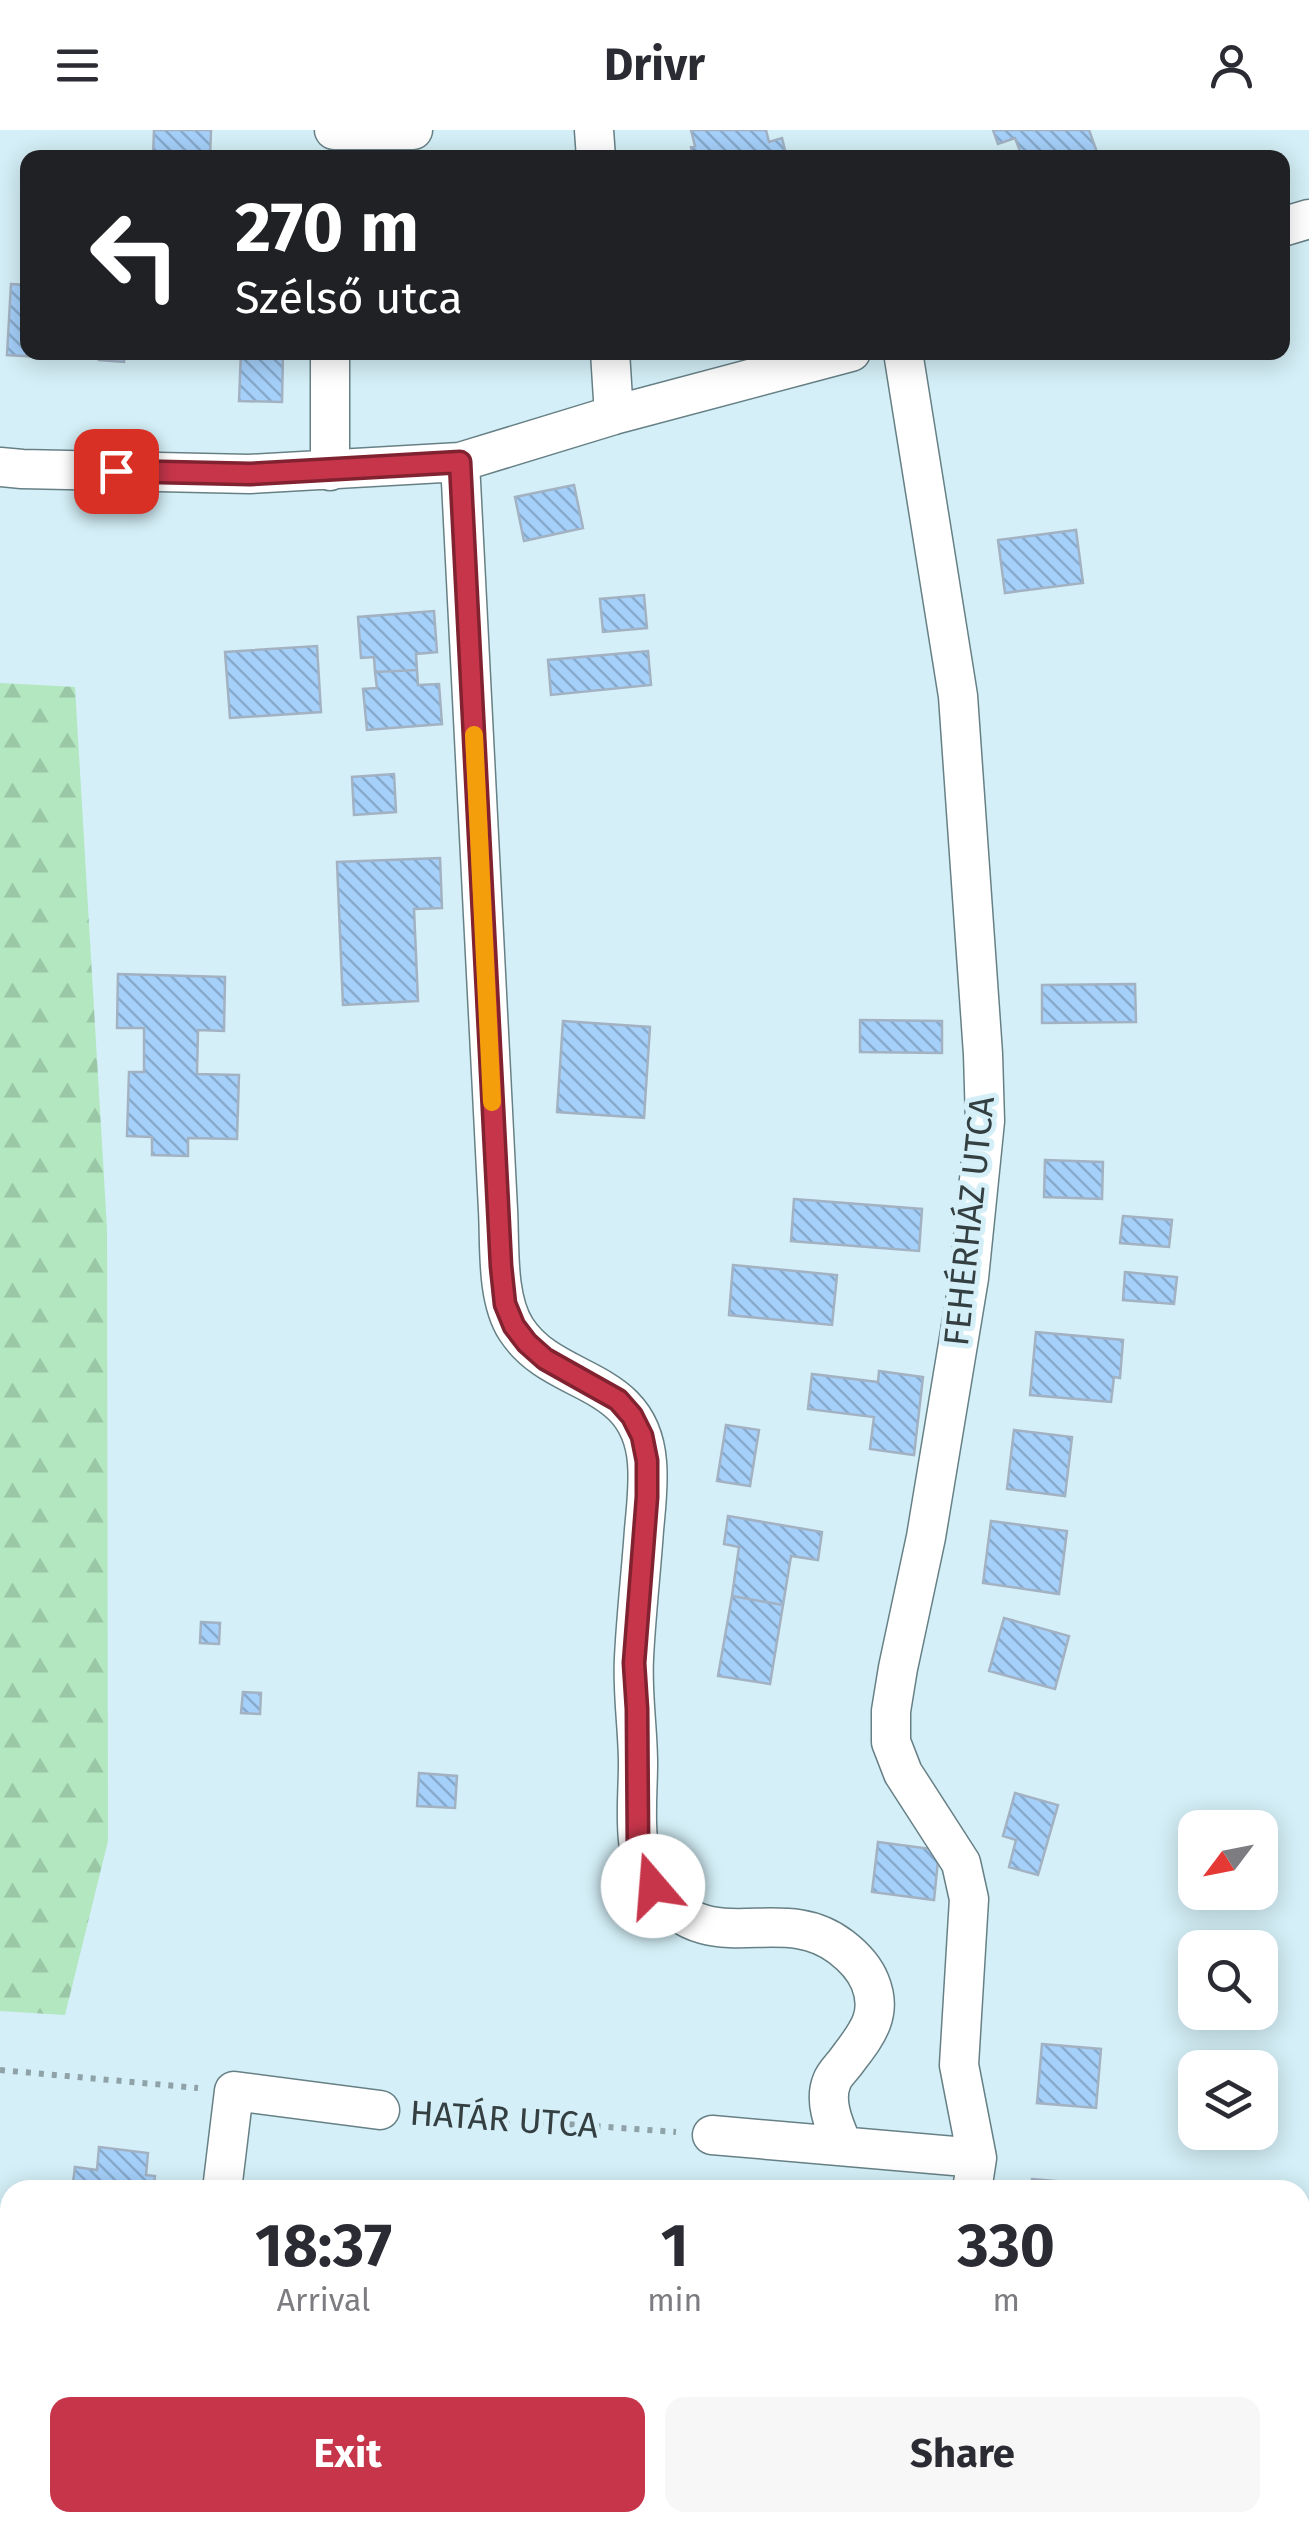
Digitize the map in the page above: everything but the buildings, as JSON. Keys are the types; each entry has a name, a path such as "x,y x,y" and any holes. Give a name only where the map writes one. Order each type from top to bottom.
{"street":[{"path":"332,130 413,130"},
{"path":"330,360 330,471"},
{"path":"611,360 614,415"},
{"path":"0,467 250,474 460,462 614,415 822,360"},
{"name":"FEHÉRHÁZ UTCA","path":"904,360 958,696 985,1121 969,1278 926,1537 891,1711 891,1742 903,1773 961,1863 968,1899 959,2065 975,2174"},
{"path":"460,462 505,1304 527,1343 545,1359 618,1400 642,1436 647,1497 634,1663 638,1848 653,1886 674,1910 701,1924 733,1930 813,1930 855,1958 868,1978 877,2002 870,2027 832,2081 829,2098 832,2120 843,2146"},
{"path":"223,2180 234,2091"},
{"name":"HATÁR UTCA","path":"234,2091 380,2110"},
{"path":"712,2135 843,2146 975,2174"}],"path":[{"path":"0,2070 234,2091"},
{"name":"HATÁR UTCA","path":"380,2110 712,2135"}],"green space":[{"path":"0,683 75,687 107,1229 108,1841 65,2015 0,2011"}],"slow traffic":[{"path":"474,735 492,1102"}],"route":[{"path":"116,471 250,474 460,462 505,1304 527,1343 545,1359 618,1400 642,1436 647,1497 634,1663 638,1848 653,1886"}]}
